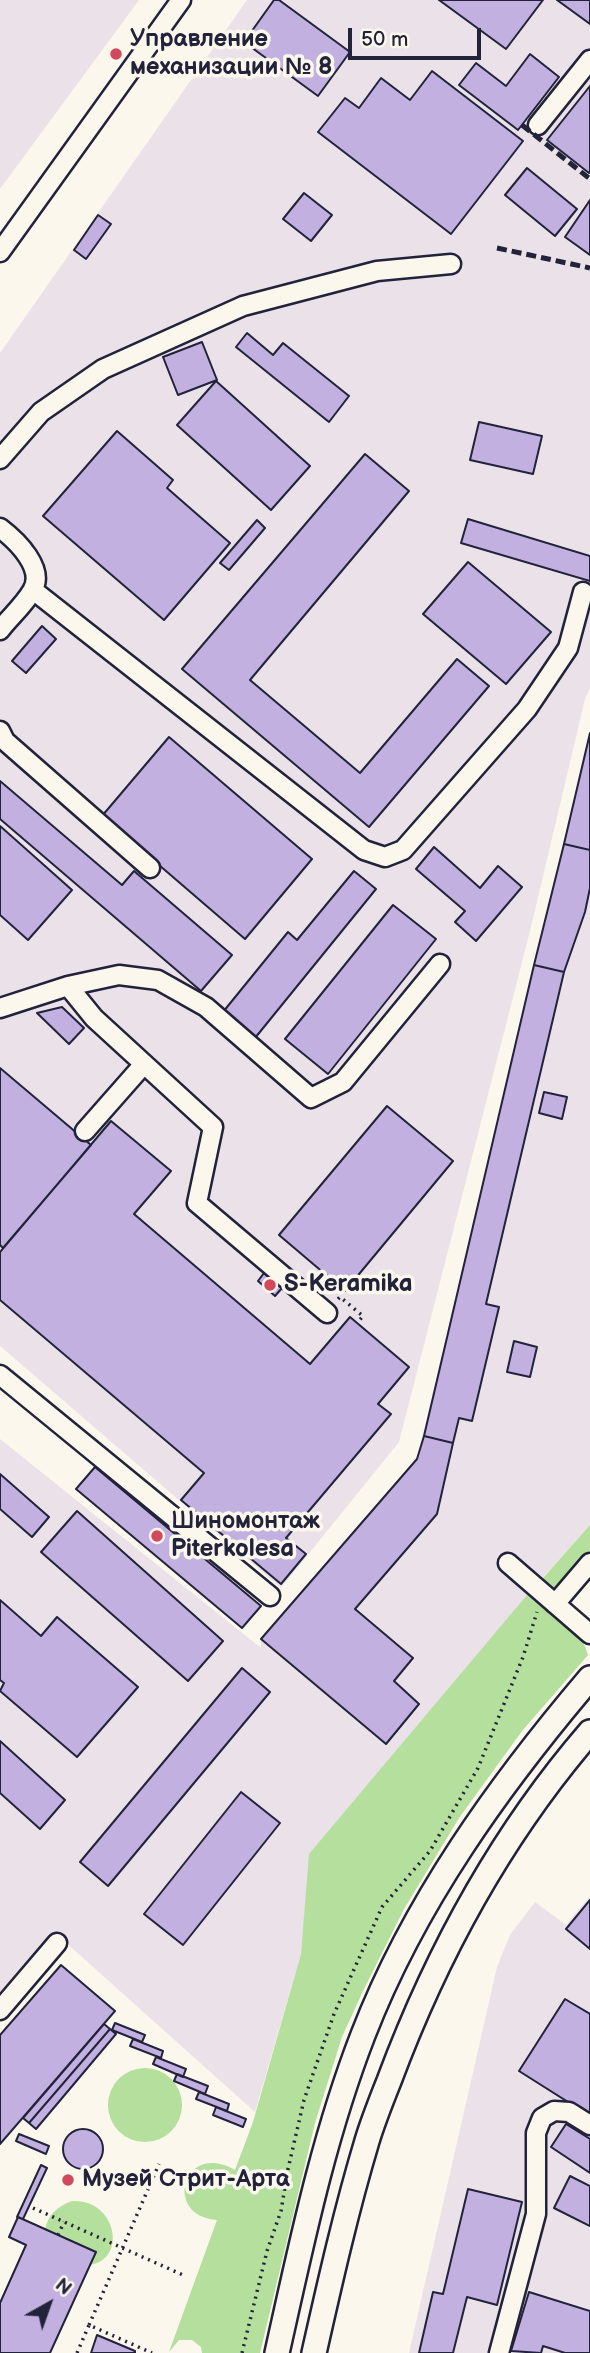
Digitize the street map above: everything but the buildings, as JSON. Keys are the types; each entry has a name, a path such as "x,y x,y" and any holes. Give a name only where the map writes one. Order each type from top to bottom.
{"main road":[{"path":"278,2353 327,2142 363,2033 414,1928 470,1834 532,1749 590,1678"},
{"path":"314,2353 367,2139 424,1993 459,1926 520,1823 560,1767 590,1732"}],"street":[{"path":"0,252 181,0"},
{"path":"538,125 590,60"},
{"path":"0,459 41,412 103,369 243,306 377,271 451,264"},
{"path":"0,528 29,557 37,578 33,590 0,630"},
{"path":"33,590 364,850 385,857 402,850 527,709 568,648 583,592"},
{"path":"0,731 5,741 150,868"},
{"path":"0,1008 68,986 118,975 158,979 206,1007 311,1098 343,1082 440,964"},
{"path":"68,986 94,1018 214,1127 197,1203 327,1313"},
{"path":"85,1131 144,1063"},
{"path":"0,1375 270,1596"},
{"path":"508,1563 590,1634"},
{"path":"555,1604 590,1563"},
{"path":"0,2010 57,1943"},
{"path":"499,2353 536,2214 536,2133 542,2118 554,2110 569,2112 590,2126"}],"path":[{"path":"327,1313 340,1297 363,1315 357,1323"},
{"path":"77,2353 159,2164"},
{"path":"33,2208 183,2275"},
{"path":"58,2235 64,2222"},
{"path":"89,2325 152,2353"}],"shaded area":[{"path":"0,0 139,0 0,189"},
{"path":"247,0 590,0 590,688 585,699 531,927 399,1442 281,1588 0,1346 0,353"},
{"path":"590,733 590,1525 535,1586 310,1854 301,1954 255,2112 63,1940 0,2010 0,1439 261,1648 261,1639 417,1459"},
{"path":"590,1896 590,2353 409,2353 497,1967 510,1935 535,1902 566,1925"}],"green space":[{"path":"590,1525 590,1550 554,1590 542,1579"},
{"path":"527,1595 583,1641 588,1655 522,1731 459,1818 404,1909 363,1991 342,2037 315,2123 260,2353 202,2353 201,2347 192,2340 179,2340 169,2352 217,2220 200,2215 189,2206 185,2195 186,2182 192,2172 203,2165 217,2163 235,2170 253,2122 301,1954 309,1854"},
{"path":"138,2068 152,2068 166,2074 176,2084 182,2105 176,2126 166,2136 152,2142 138,2142 124,2136 114,2126 108,2112 108,2098 114,2084 124,2074"},
{"path":"72,2201 87,2203 98,2209 107,2218 112,2229 110,2252 102,2260 90,2265 95,2253 45,2230 54,2211"}],"railway":[{"path":"522,125 590,179"},
{"path":"497,248 590,268"}],"place":[{"name":"Управление механизации № 8","path":"116,54"},
{"name":"S-Keramika","path":"270,1285"},
{"name":"Шиномонтаж Piterkolesa","path":"157,1536"},
{"name":"Музей Стрит-Арта","path":"68,2180"}]}
